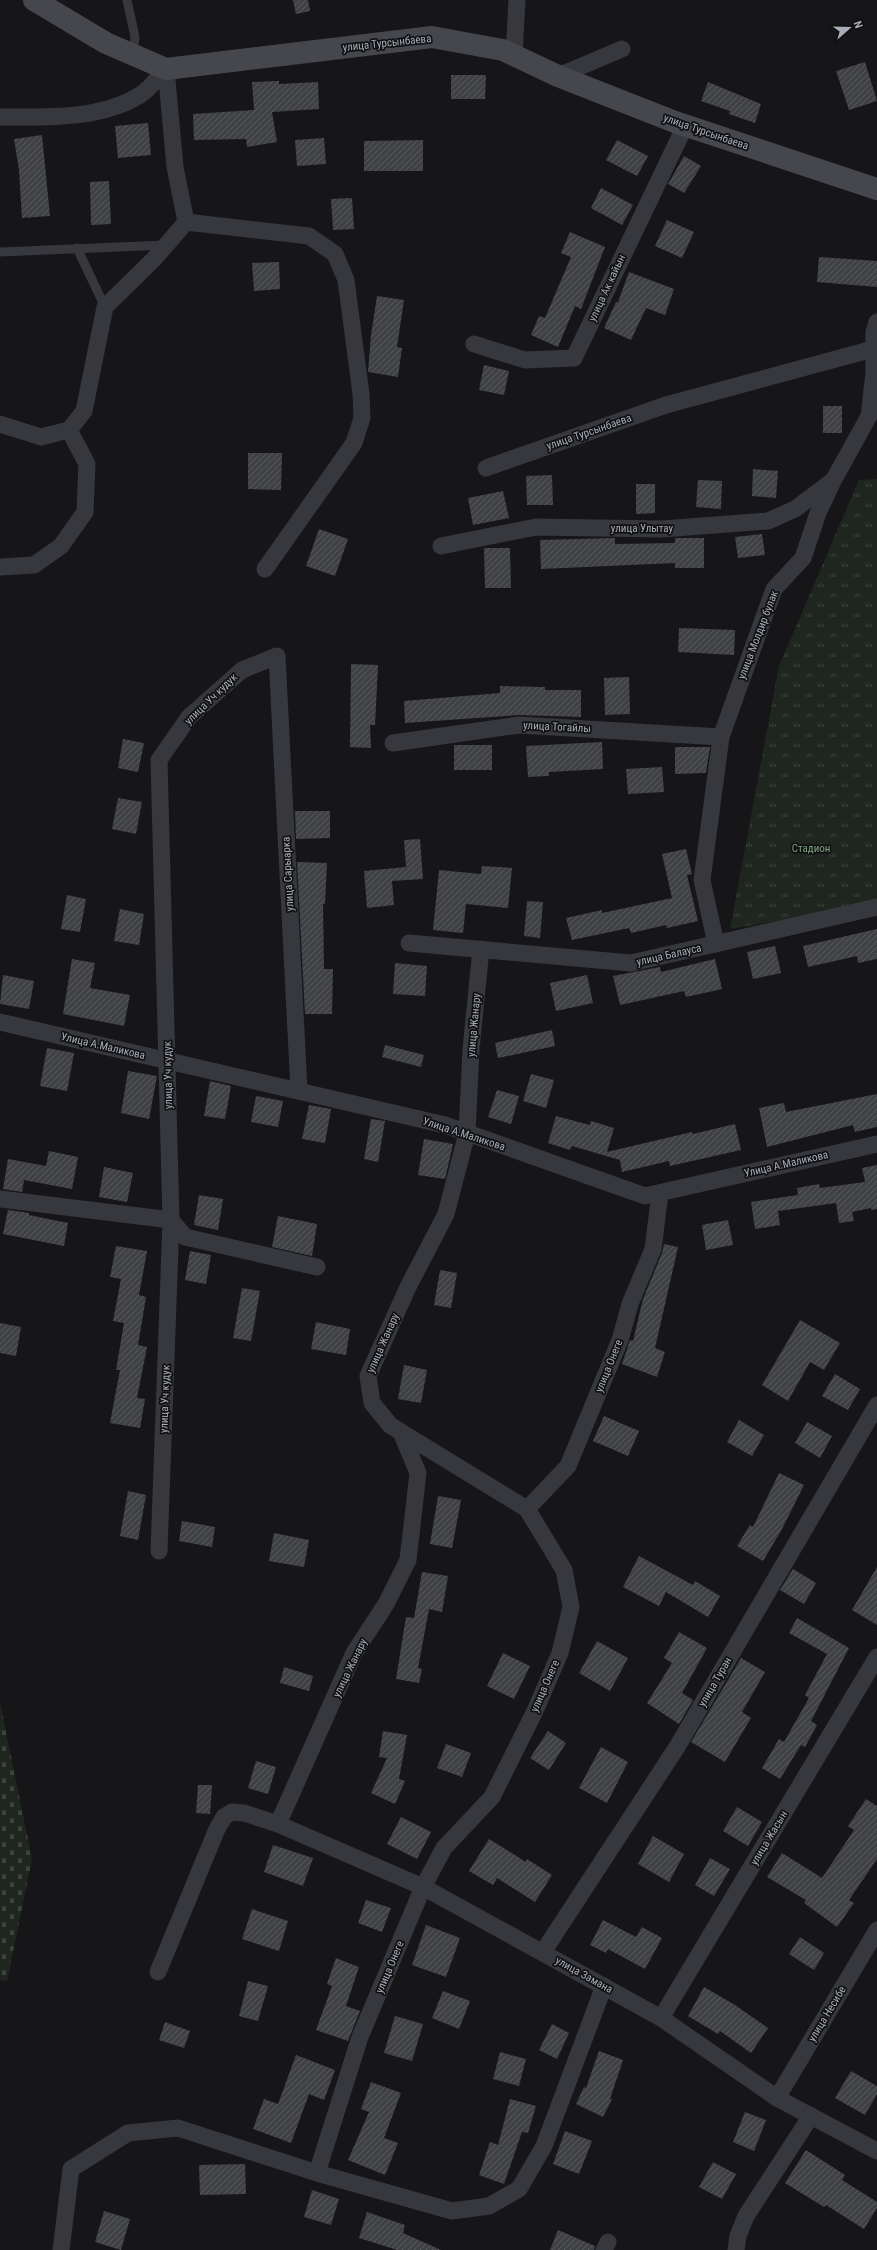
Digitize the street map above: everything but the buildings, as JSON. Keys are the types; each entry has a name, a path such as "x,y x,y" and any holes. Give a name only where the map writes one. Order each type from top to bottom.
{"street":[{"name":"улица Турсынбаева","path":"34,0 106,44 166,69 432,38 503,50 558,76 685,126 877,189"},
{"path":"514,55 517,0"},
{"path":"558,76 622,50"},
{"path":"0,116 35,117 105,112 141,95 166,69"},
{"path":"0,424 41,437 69,430 84,411 105,307 167,245 186,222 176,167 166,69"},
{"name":"улица Ак кайын","path":"474,344 525,360 574,358 685,126"},
{"path":"186,222 309,236 335,254 346,280 361,394 362,418 354,443 265,569"},
{"name":"улица Молдир булак","path":"716,944 702,880 721,737 774,589 803,558 818,513 833,481 868,416 876,349 874,332 877,322"},
{"name":"улица Турсынбаева","path":"486,468 666,405 876,349"},
{"path":"0,567 34,565 61,546 85,512 87,464 69,430"},
{"name":"улица Улытау","path":"441,546 536,527 662,529 768,521 795,509 833,481"},
{"name":"улица Уч кудук","path":"159,1551 171,1220 159,760 189,717 218,691 242,670 277,656"},
{"name":"улица Сарыарка","path":"277,656 298,1091"},
{"name":"улица Тогайлы","path":"393,743 520,725 721,737"},
{"name":"улица Балауса","path":"409,943 632,963 877,907"},
{"name":"улица Жанару","path":"278,1824 354,1653 386,1604 408,1560 418,1473 401,1432 390,1425 372,1403 368,1376 408,1287 446,1214 467,1133 472,1049 481,949"},
{"name":"Улица А.Маликова","path":"0,1022 445,1125 645,1196 877,1144"},
{"name":"улица Онеге","path":"317,2173 360,2037 423,1887 444,1848 492,1797 535,1711 560,1653 572,1607 564,1570 527,1509 568,1466 620,1340 630,1304 653,1249 660,1193"},
{"path":"0,1199 171,1220 184,1237 317,1267"},
{"name":"улица Туран","path":"543,1952 677,1747 877,1405"},
{"path":"401,1432 527,1509"},
{"name":"улица Жасын","path":"661,2018 877,1657"},
{"name":"улица Замана","path":"158,1972 217,1829 224,1817 232,1812 244,1813 278,1824 423,1887 661,2018 777,2098 877,2151"},
{"name":"улица Несибе","path":"777,2098 877,1930"},
{"path":"61,2250 71,2169 128,2133 178,2128 317,2173 452,2210 488,2206 519,2190 544,2146 604,1986"},
{"path":"736,2250 738,2236 746,2216 811,2116"}],"lane":[{"path":"127,0 135,37 133,55"},
{"path":"0,252 167,245"},
{"path":"77,248 105,307"}],"green space":[{"name":"Стадион","path":"877,479 877,904 730,929 779,666 859,480"},
{"path":"0,1703 32,1859 7,1981 0,1980"}]}
